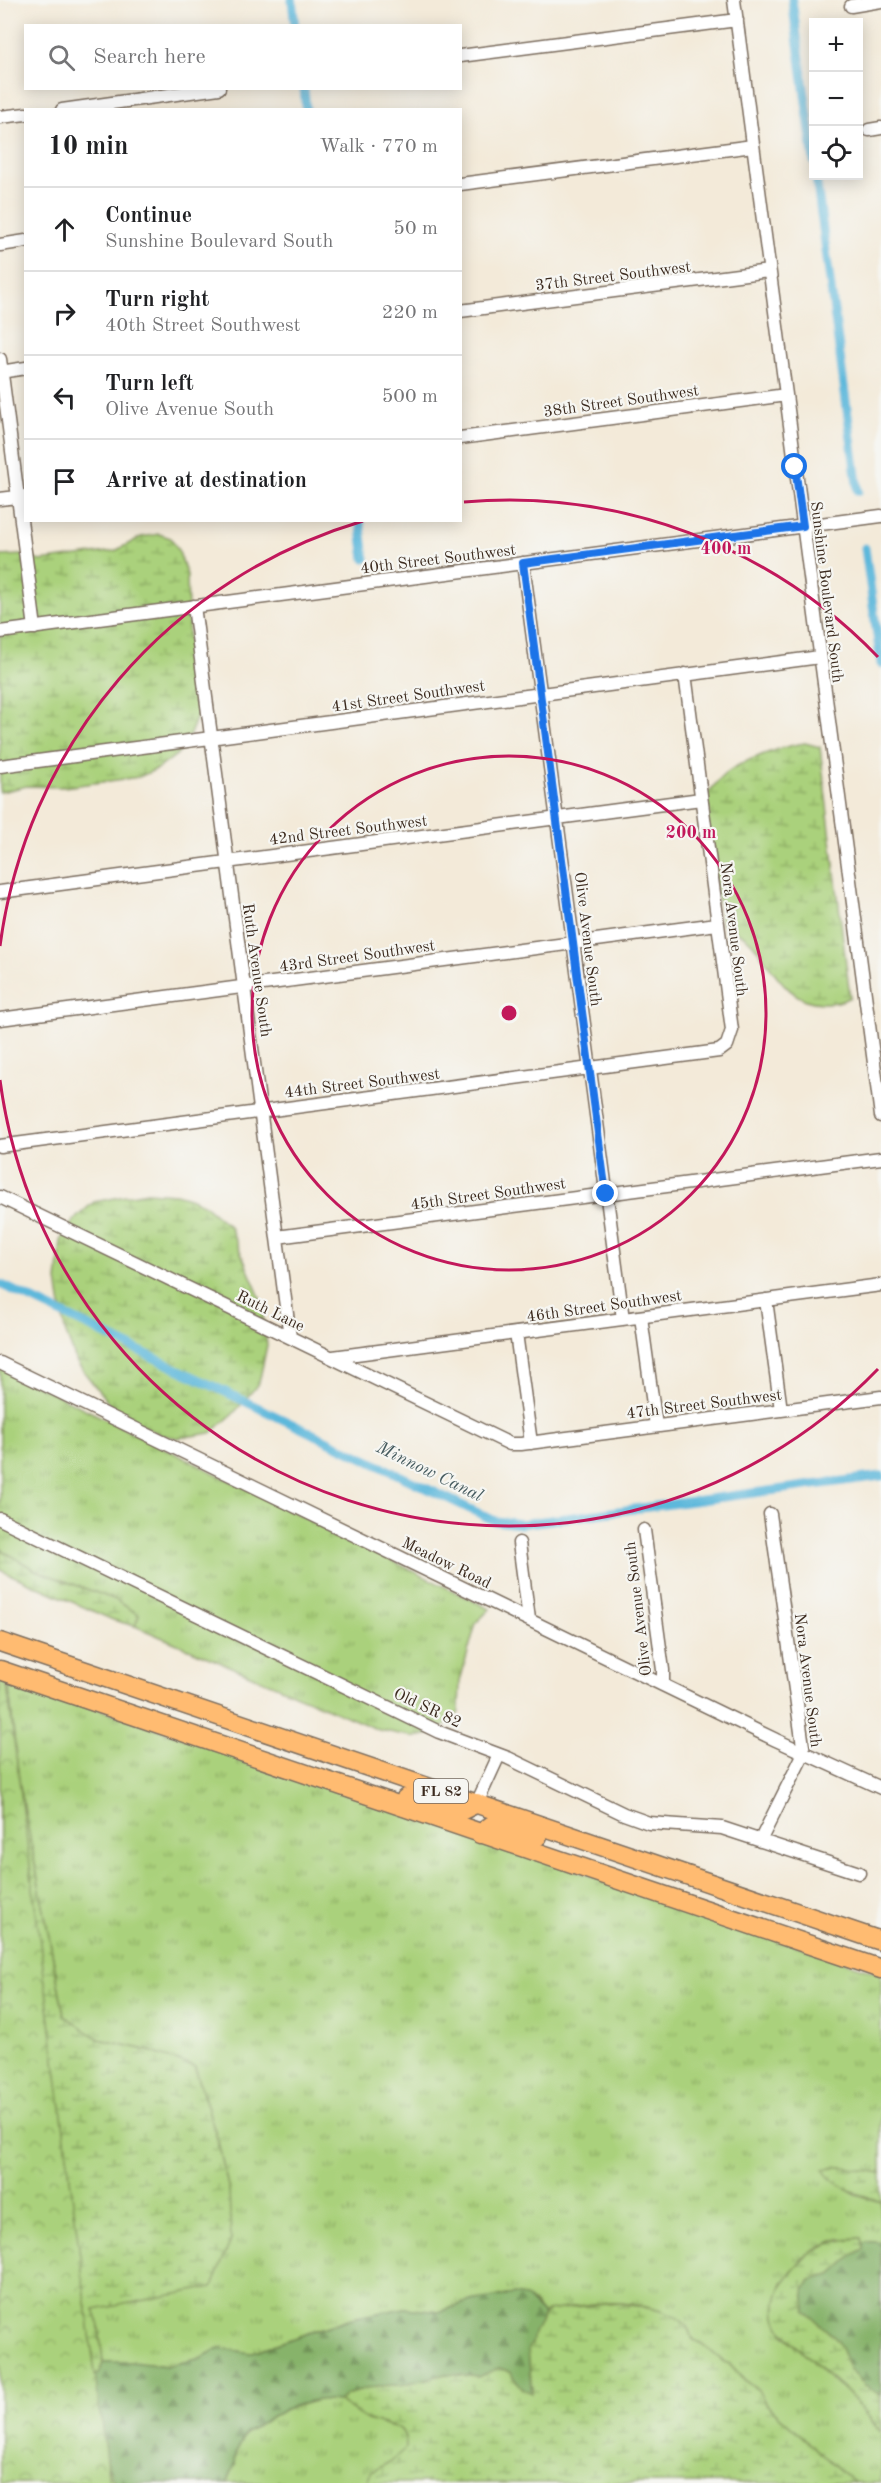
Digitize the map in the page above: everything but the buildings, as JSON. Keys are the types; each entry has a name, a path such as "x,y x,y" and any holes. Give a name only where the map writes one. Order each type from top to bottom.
{"highway":[{"name":"FL 82","path":"0,1642 881,1941"},
{"name":"FL 82","path":"0,1670 881,1969"},
{"path":"264,1758 286,1757 403,1797 454,1810 463,1810 477,1803"},
{"path":"480,1834 492,1825 510,1828 632,1868 660,1867"}],"street":[{"name":"Sunshine Boulevard South","path":"734,0 881,1116"},
{"path":"851,6 881,1"},
{"path":"462,56 737,20"},
{"path":"76,108 205,90"},
{"path":"0,117 24,114"},
{"path":"462,184 753,146"},
{"path":"0,245 24,241"},
{"name":"37th Street Southwest","path":"462,311 769,271"},
{"path":"24,368 1,368 24,516"},
{"name":"38th Street Southwest","path":"462,438 786,395"},
{"path":"0,499 22,496"},
{"name":"40th Street Southwest","path":"0,632 881,516"},
{"path":"25,522 35,628"},
{"name":"Olive Avenue South","path":"523,563 623,1319"},
{"name":"Ruth Avenue South","path":"194,606 290,1337"},
{"name":"41st Street Southwest","path":"0,765 820,657"},
{"name":"Nora Avenue South","path":"684,674 732,1030 727,1045"},
{"name":"42nd Street Southwest","path":"0,892 701,799"},
{"name":"43rd Street Southwest","path":"0,1019 717,924"},
{"name":"44th Street Southwest","path":"0,1146 590,1069 719,1051 727,1045"},
{"name":"45th Street Southwest","path":"277,1237 881,1158"},
{"name":"Ruth Lane","path":"0,1197 510,1444 531,1443"},
{"name":"46th Street Southwest","path":"332,1358 881,1285"},
{"path":"766,1300 781,1410"},
{"path":"641,1317 656,1426"},
{"path":"516,1333 531,1443"},
{"name":"Meadow Road","path":"0,1363 663,1685 881,1788"},
{"name":"47th Street Southwest","path":"531,1443 881,1397"},
{"name":"Nora Avenue South","path":"760,1841 804,1753 770,1514"},
{"name":"Old SR 82","path":"0,1519 439,1732 499,1755 624,1814 649,1823 722,1828 859,1873"},
{"name":"Olive Avenue South","path":"644,1530 663,1670 663,1685"},
{"path":"519,1543 529,1619"},
{"path":"477,1803 499,1755"}],"green space":[{"path":"159,534 171,538 187,575 189,650 199,682 200,709 184,749 159,768 139,777 64,787 27,786 0,792 0,556 22,555 40,561 115,551 141,537"},
{"path":"805,743 820,747 850,997 834,1003 810,1001 799,997 781,981 748,939 722,925 703,799 723,776 742,763 786,747"},
{"path":"147,1192 176,1194 190,1198 203,1204 230,1227 261,1300 267,1345 259,1383 234,1413 211,1433 178,1438 161,1435 116,1413 77,1363 65,1331 57,1281 61,1241 66,1230 94,1202"},
{"path":"0,1367 490,1609 476,1623 460,1681 459,1712 454,1720 435,1733 415,1737 379,1730 135,1626 139,1615 116,1600 35,1570 0,1549"},
{"path":"0,1549 35,1570 116,1600 139,1615 135,1626 113,1620 0,1570"},
{"path":"0,1675 8,1678 18,1776 64,2015 98,2039 146,2050 195,2067 218,2142 229,2191 231,2240 212,2287 94,2310 98,2321 103,2362 99,2374 93,2377 106,2461 114,2483 0,2483"},
{"path":"0,1675 6,1677 109,2483 0,2483"},
{"path":"8,1678 881,1974 881,2173 867,2171 847,2188 855,2194 881,2202 881,2242 862,2243 861,2238 839,2239 819,2247 802,2259 782,2284 776,2316 785,2336 831,2380 847,2392 881,2432 881,2483 854,2483 765,2403 730,2364 724,2363 702,2344 692,2339 689,2330 682,2323 663,2312 631,2304 594,2304 547,2311 544,2315 534,2303 514,2294 471,2301 439,2312 405,2308 352,2318 250,2353 220,2348 198,2359 166,2366 103,2362 98,2322 93,2310 229,2191 218,2142 195,2067 146,2050 98,2039 64,2015 18,1776"},
{"path":"833,2167 881,2173 881,2202 849,2190 834,2181 823,2169"},
{"path":"861,2238 863,2249 831,2275 810,2280 804,2289 806,2311 838,2341 850,2370 865,2385 881,2396 881,2432 850,2395 789,2339 783,2332 776,2315 775,2305 781,2288 807,2256 823,2246 841,2240"},
{"path":"881,2242 881,2396 865,2385 850,2370 838,2341 806,2311 804,2289 810,2280 831,2275 863,2249 862,2243"},
{"path":"514,2294 525,2296 544,2315 531,2345 529,2370 532,2393 523,2389 510,2372 499,2368 478,2377 446,2374 401,2385 378,2386 346,2395 339,2402 318,2400 285,2409 246,2433 236,2452 235,2464 227,2483 114,2483 102,2445 93,2377 99,2374 103,2362 166,2366 198,2359 220,2348 250,2353 352,2318 405,2308 439,2312 471,2301"},
{"path":"605,2303 622,2303 675,2316 689,2329 692,2339 730,2364 745,2381 758,2390 765,2403 854,2483 366,2483 371,2472 390,2462 406,2448 405,2439 403,2433 394,2426 368,2420 339,2402 346,2395 378,2386 401,2385 446,2374 478,2377 499,2368 510,2372 523,2389 532,2393 528,2348 532,2344 534,2332 547,2311"},
{"path":"318,2400 340,2402 367,2420 399,2428 406,2436 407,2448 390,2462 371,2472 366,2483 227,2483 235,2464 236,2452 246,2433 285,2409"}],"waterway":[{"path":"292,0 295,24"},
{"path":"792,0 809,126"},
{"path":"304,90 306,108"},
{"path":"817,180 858,491"},
{"path":"360,522 365,559"},
{"path":"865,548 881,664"},
{"name":"Minnow Canal","path":"0,1284 495,1521 521,1524 881,1476"}],"route":[{"path":"606,1194 523,563 803,526 795,467"}]}
